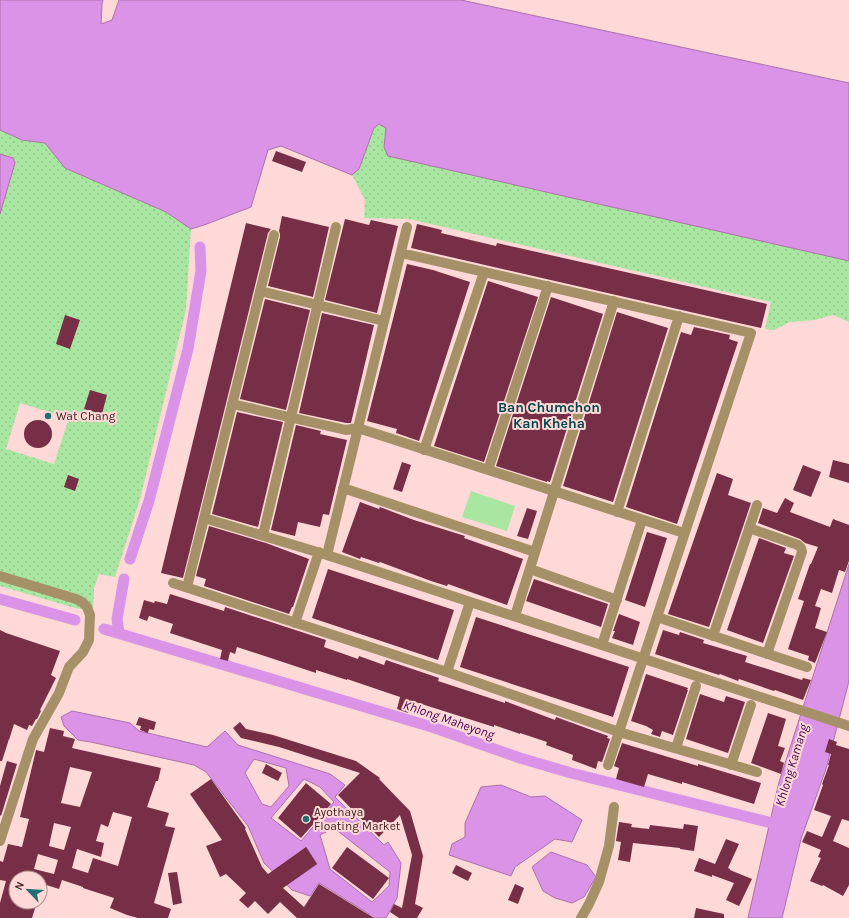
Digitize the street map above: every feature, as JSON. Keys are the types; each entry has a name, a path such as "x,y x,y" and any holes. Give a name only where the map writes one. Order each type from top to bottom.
{"street":[{"path":"263,535 336,227"},
{"path":"295,623 323,553 343,488 407,227"},
{"path":"187,587 274,234"},
{"path":"401,253 751,333 608,765"},
{"path":"424,450 484,272"},
{"path":"488,470 548,286"},
{"path":"260,291 384,321"},
{"path":"515,616 614,301"},
{"path":"617,512 679,316"},
{"path":"232,404 346,430 358,428 684,534"},
{"path":"343,488 535,552"},
{"path":"713,636 757,505"},
{"path":"204,518 323,553 849,726"},
{"path":"602,645 642,520"},
{"path":"749,528 798,545 802,552 767,654"},
{"path":"530,569 617,600"},
{"path":"0,576 76,599 87,607 90,616 89,640 83,652 69,667 59,693 33,739 0,841"},
{"path":"173,583 447,672 619,732 757,772"},
{"path":"447,672 470,602"},
{"path":"657,617 807,667"},
{"path":"676,748 696,686"},
{"path":"731,765 751,705"},
{"path":"581,918 599,882 609,846 614,807"}],"green space":[{"path":"379,123 386,128 384,147 389,156 849,261 849,322 833,315 815,320 790,322 774,330 765,329 771,302 409,219 364,218 365,200 352,175 359,169 374,128"},
{"path":"0,130 22,140 45,143 65,168 166,212 191,229 186,310 140,499 115,577 99,574 94,588 93,611 75,608 0,586","holes":["20,403 69,418 54,464 6,449"]},
{"path":"471,491 515,506 507,531 462,517"}],"water":[{"path":"0,0 103,0 101,24 112,20 119,0 461,0 849,83 849,261 388,156 384,147 386,128 379,124 374,128 359,169 352,175 281,146 268,150 251,207 191,229 166,212 65,168 45,143 22,140 0,130"},
{"path":"0,154 13,158 15,163 0,214"},
{"name":"Khlong Kamang","path":"849,564 849,681 826,769 801,839 782,918 748,918 779,782"},
{"path":"72,711 130,723 139,731 207,747 225,731 238,745 330,774 345,785 335,797 384,845 388,842 401,863 397,898 386,918 367,918 369,914 319,883 310,896 292,890 264,863 248,826 206,772 194,765 78,740 64,726 61,717","holes":["254,759 286,768 289,786 271,807 262,804 245,773","304,779 320,787 334,802 301,841 271,818","334,828 390,872 389,886 372,902 330,869 320,835","306,847 317,864 289,883"]},
{"path":"501,785 531,797 545,796 582,820 572,842 555,839 515,867 511,876 449,855 452,844 465,837 465,823 481,787"},
{"path":"551,852 587,865 596,877 584,897 572,903 555,898 543,891 532,867"}],"building":[{"path":"276,151 306,162 302,172 272,161"},
{"path":"282,216 329,227 313,297 268,286 280,237 279,231"},
{"path":"345,219 369,225 371,220 398,226 377,313 325,300"},
{"path":"246,223 271,229 268,233 183,578 161,573"},
{"path":"417,224 442,230 441,233 496,246 497,243 767,304 761,328 411,248"},
{"path":"407,264 433,270 470,282 419,441 396,433 397,429 367,421"},
{"path":"488,281 538,297 484,462 434,446"},
{"path":"551,297 603,314 550,482 547,482 496,466"},
{"path":"265,299 310,310 286,410 240,399"},
{"path":"617,312 668,328 613,502 563,486"},
{"path":"322,313 374,325 351,423 299,413"},
{"path":"65,315 80,320 70,349 56,344"},
{"path":"694,327 730,335 729,339 738,342 677,524 626,507 681,332 691,335"},
{"path":"90,390 107,395 102,414 84,409"},
{"path":"237,412 283,422 258,527 212,514"},
{"path":"38,420 44,421 48,424 51,428 51,440 48,444 44,447 38,448 32,447 28,444 25,440 24,434 25,428 28,424 32,421"},
{"path":"296,425 321,431 320,434 347,440 329,515 323,514 320,527 298,522 295,536 271,530"},
{"path":"833,460 849,464 849,483 829,477"},
{"path":"402,462 411,465 402,492 393,489"},
{"path":"803,465 821,472 811,497 793,490"},
{"path":"717,473 733,479 728,495 751,503 709,627 668,614"},
{"path":"68,475 79,479 75,491 64,487"},
{"path":"785,498 794,503 790,512 830,527 833,519 849,525 849,561 845,572 839,570 832,593 821,589 815,606 821,608 815,628 827,632 815,663 808,660 809,656 788,649 804,601 798,599 810,564 818,547 758,523 763,508 777,513"},
{"path":"360,502 379,509 380,507 414,520 465,536 464,538 523,559 507,605 448,584 447,586 431,581 380,562 379,563 361,557 360,559 342,552"},
{"path":"527,508 537,511 528,539 517,536"},
{"path":"209,526 266,543 309,559 293,607 289,614 204,586 206,579 196,576"},
{"path":"647,532 667,538 645,607 625,600"},
{"path":"759,538 786,548 784,553 794,556 763,643 727,630"},
{"path":"328,569 454,610 438,660 312,618"},
{"path":"534,579 608,604 601,627 526,601"},
{"path":"170,594 224,611 225,607 326,640 324,647 358,659 359,656 384,665 386,660 439,678 438,681 505,703 505,701 555,720 556,717 608,736 607,738 610,739 602,762 598,761 596,769 572,760 573,755 546,745 547,742 412,701 408,713 397,709 400,697 316,670 316,673 237,647 235,654 230,652 228,661 220,659 222,650 170,633 173,624 149,616 147,621 139,618 144,600 154,603 155,601 167,604"},
{"path":"619,614 640,622 633,645 612,638"},
{"path":"476,617 629,667 613,717 460,667"},
{"path":"0,630 60,651 51,675 56,678 37,719 32,726 29,725 27,730 14,724 2,761 0,761"},
{"path":"663,630 679,635 680,632 704,640 703,643 747,656 745,662 802,680 803,678 811,680 803,700 775,690 774,691 739,679 738,681 655,654"},
{"path":"646,674 688,688 673,735 662,731 660,737 651,734 653,730 631,721"},
{"path":"700,694 724,702 726,696 745,702 728,753 686,739"},
{"path":"768,713 786,719 778,746 785,748 780,761 784,763 781,774 751,763"},
{"path":"139,717 156,722 154,730 149,729 148,733 140,730 141,726 136,725"},
{"path":"240,722 246,729 273,735 356,761 380,778 379,779 410,811 423,856 415,904 423,908 417,918 399,918 390,912 394,904 402,908 412,855 400,815 379,837 338,795 360,773 279,747 241,738 233,728"},
{"path":"50,728 64,731 63,736 75,739 72,748 161,768 158,781 156,781 147,807 169,813 165,826 175,828 154,903 171,909 168,918 138,918 127,915 110,908 114,898 62,880 59,889 48,886 48,872 54,874 58,860 38,854 34,869 38,870 8,870 8,910 34,910 32,918 0,918 0,903 6,881 0,880 0,861 3,862 8,844 22,847 29,819 20,817 36,750 44,752","holes":["70,767 92,772 80,807 61,803","113,812 132,817 118,866 93,858 88,873 72,868 77,849 101,857 104,843 96,841 101,824 108,827","54,823 71,827 64,850 49,846"]},
{"path":"829,739 837,742 836,745 849,749 849,821 842,819 833,841 849,848 849,885 843,896 823,885 822,886 810,881 821,858 818,857 821,850 802,842 807,831 822,837 831,816 814,810 829,765 831,754 825,752"},
{"path":"622,743 761,783 754,804 682,782 682,784 648,774 644,787 616,779 619,768 614,766"},
{"path":"7,761 17,764 1,816 0,786"},
{"path":"266,764 282,773 278,781 262,773"},
{"path":"211,779 246,828 245,829 262,867 268,874 306,847 317,864 283,888 304,907 319,884 374,918 297,918 280,902 268,914 255,901 248,908 239,900 246,893 226,874 220,877 206,846 222,840 190,794"},
{"path":"306,783 331,804 301,838 278,818"},
{"path":"619,822 632,824 631,827 649,829 650,825 683,829 684,824 698,826 694,851 633,843 630,862 618,860 621,842 616,841"},
{"path":"726,839 739,844 728,868 752,879 739,906 726,900 734,883 712,875 712,877 694,871 699,858 715,864"},
{"path":"347,847 389,878 373,899 332,868"},
{"path":"456,865 472,873 468,881 452,873"},
{"path":"177,872 182,903 173,905 168,873"},
{"path":"515,884 524,888 518,904 508,900"},
{"path":"696,908 724,914 724,918 694,918"}],"waterway":[{"path":"130,559 149,501 188,349 201,271 200,247"},
{"path":"119,633 117,619 124,579"},
{"name":"Khlong Maheyong","path":"0,599 75,620"},
{"name":"Khlong Maheyong","path":"104,629 435,728 520,758 571,773 784,826"}],"place":[{"name":"Wat Chang","path":"48,416"},
{"name":"Ayothaya Floating Market","path":"306,819"}],"district":[{"name":"Ban Chumchon Kan Kheha","path":"549,416"}]}
